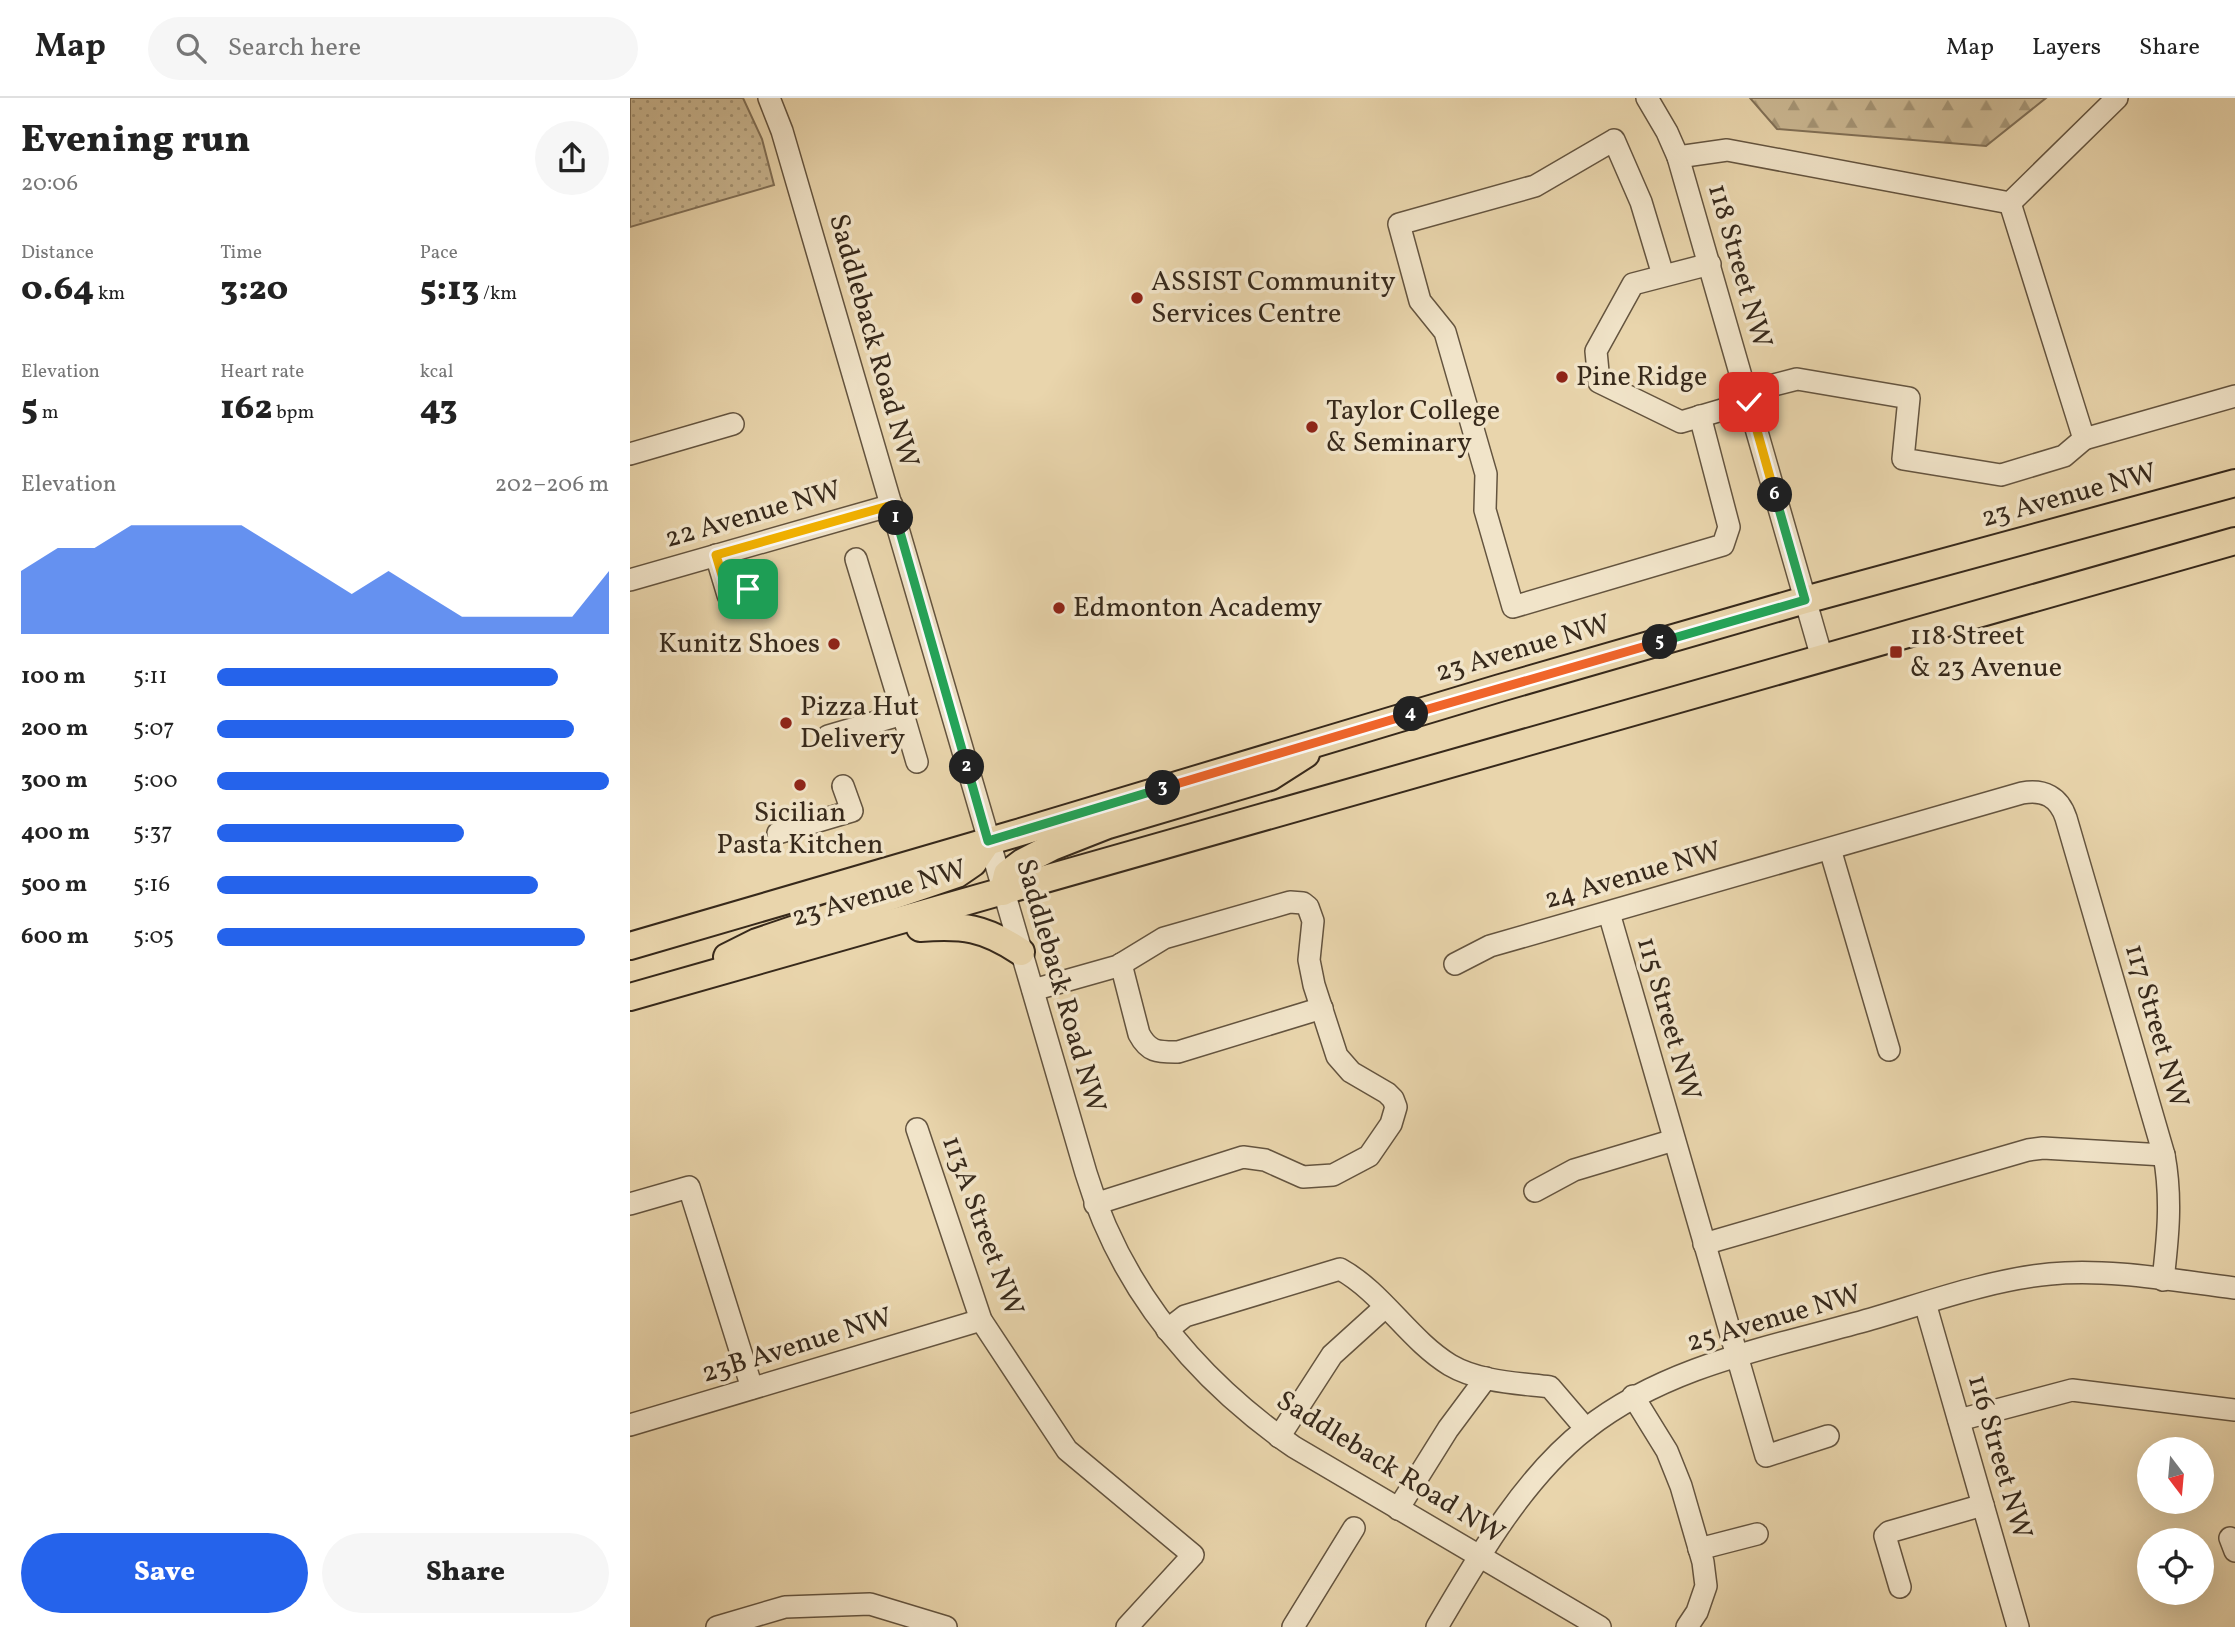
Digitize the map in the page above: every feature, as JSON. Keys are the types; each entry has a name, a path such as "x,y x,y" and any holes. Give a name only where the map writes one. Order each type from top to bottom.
{"main road":[{"name":"23 Avenue NW","path":"630,946 1337,735 1805,600 2235,483"},
{"name":"23 Avenue NW","path":"630,996 2235,541"},
{"path":"2145,566 2235,548"},
{"path":"1003,892 1007,874 1052,847 1108,825 1269,777 1337,735"},
{"path":"672,984 757,942 966,870 988,841"},
{"path":"866,931 953,925 994,935 1021,952"}],"street":[{"name":"Saddleback Road NW","path":"769,98 800,191 1095,1204 1119,1256 1167,1330 1227,1395 1279,1437 1600,1627"},
{"name":"118 Street NW","path":"1647,98 1678,157 1822,658"},
{"path":"2010,203 2116,98"},
{"path":"1663,275 1641,202 1614,140 1535,187 1399,224 1420,301 1445,332 1486,474 1485,510 1513,607 1723,545 1729,527 1700,416"},
{"path":"1678,157 1727,150 2010,203"},
{"path":"2010,203 2084,439"},
{"path":"1710,264 1633,284 1596,351 1599,382 1681,422 1797,379 1909,398 1903,459 2001,475 2064,456 2084,439 2235,396"},
{"path":"630,454 733,425"},
{"name":"22 Avenue NW","path":"630,580 892,505"},
{"path":"716,555 728,595 748,589"},
{"path":"856,559 917,762"},
{"path":"828,736 903,714"},
{"path":"778,833 852,811 843,786"},
{"name":"24 Avenue NW","path":"1455,964 1483,949 2022,793 2033,791 2053,797"},
{"name":"117 Street NW","path":"2053,797 2063,808 2067,818 2164,1155 2169,1185 2170,1218 2163,1280"},
{"path":"1830,849 1889,1049"},
{"path":"1033,990 1121,964 1164,938 1290,902 1303,902 1308,906 1312,921 1309,960 1337,1056 1351,1072 1394,1099 1396,1107 1391,1124 1369,1156 1333,1175 1303,1177 1265,1160 1243,1157 1095,1204"},
{"name":"115 Street NW","path":"1609,913 1766,1456 1828,1436"},
{"path":"1121,964 1139,1034 1144,1042 1158,1052 1178,1052 1322,1008"},
{"name":"113A Street NW","path":"918,1129 981,1320 1067,1450 1193,1555 1127,1627"},
{"name":"115 Street NW","path":"1535,1191 1574,1170 1674,1140"},
{"path":"1704,1244 2028,1150 2043,1148 2164,1155"},
{"path":"630,1204 689,1187 752,1388"},
{"path":"1167,1330 1185,1316 1340,1269 1353,1276 1451,1365 1486,1378 1550,1387 1586,1429"},
{"name":"25 Avenue NW","path":"1437,1627 1534,1480 1586,1429 1633,1396 1688,1372 1998,1283 2052,1274 2163,1280 2235,1289"},
{"name":"116 Street NW","path":"1925,1303 2018,1627"},
{"path":"1279,1437 1332,1355 1385,1307"},
{"name":"23B Avenue NW","path":"630,1425 981,1320"},
{"path":"1398,1508 1448,1429 1486,1378"},
{"path":"1959,1420 2072,1390 2235,1410"},
{"path":"1633,1396 1667,1451 1681,1486 1699,1549 1706,1586 1698,1612 1687,1627"},
{"path":"1900,1587 1885,1536 1889,1532 1983,1505"},
{"path":"1293,1627 1354,1528"},
{"path":"1699,1549 1757,1534"},
{"path":"717,1627 785,1607 870,1604 946,1627"}],"green space":[{"path":"630,98 743,98 762,139 774,185 630,227"},
{"path":"1750,98 2046,98 1986,146 1777,129"}],"place":[{"name":"ASSIST Community Services Centre","path":"1137,298"},
{"name":"Pine Ridge","path":"1562,377"},
{"name":"Taylor College & Seminary","path":"1312,427"},
{"name":"Edmonton Academy","path":"1059,608"},
{"name":"Kunitz Shoes","path":"834,644"},
{"name":"118 Street & 23 Avenue","path":"1896,652"},
{"name":"Pizza Hut Delivery","path":"786,723"},
{"name":"Sicilian Pasta Kitchen","path":"800,785"}],"route":[{"path":"748,589 728,595 716,555 892,505 988,841 1337,735 1805,600 1749,402"}]}
